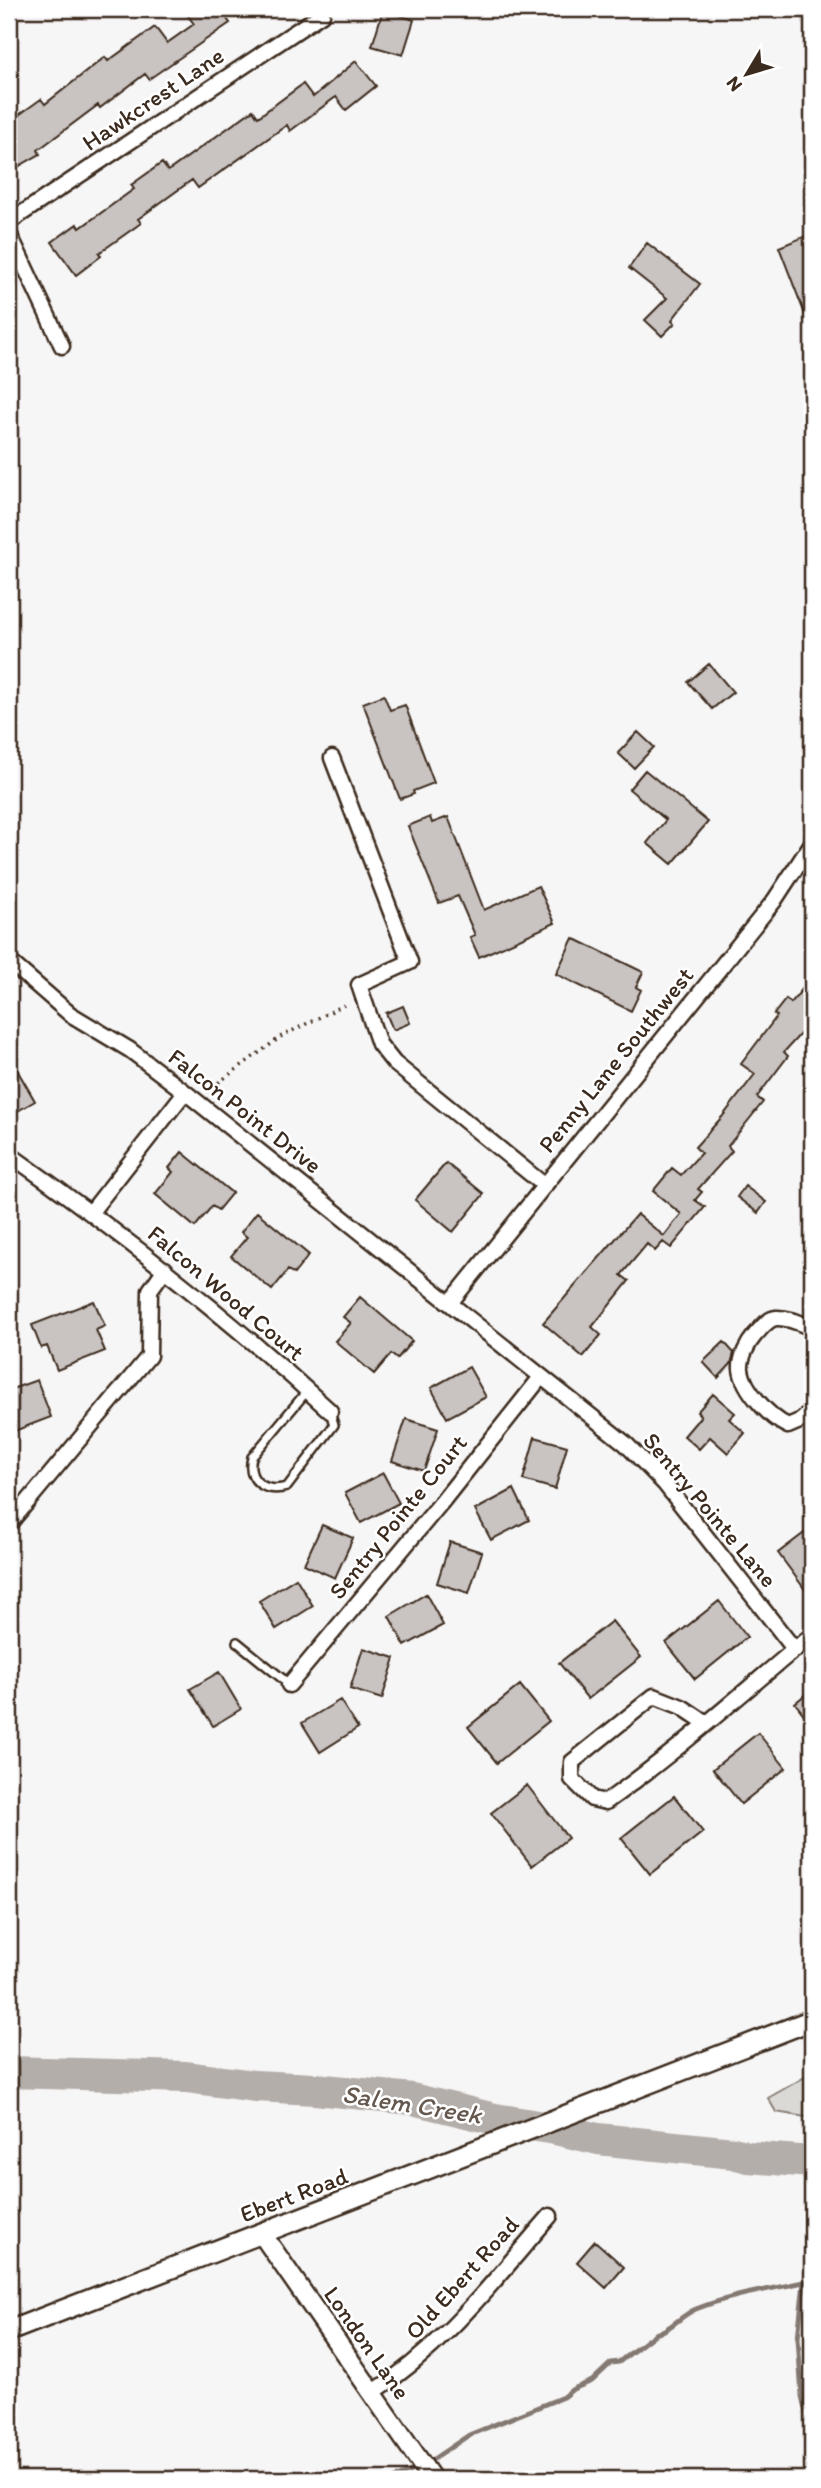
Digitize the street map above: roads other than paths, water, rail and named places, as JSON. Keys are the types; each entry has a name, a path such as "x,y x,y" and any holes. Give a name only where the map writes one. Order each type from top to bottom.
{"main road":[{"name":"Ebert Road","path":"9,2332 812,2020"}],"street":[{"name":"Hawkcrest Lane","path":"9,222 322,14"},
{"path":"9,233 62,346"},
{"path":"332,758 410,962 359,985 379,1044 394,1063 544,1185"},
{"name":"Penny Lane Southwest","path":"450,1303 774,901 812,843"},
{"name":"Falcon Point Drive","path":"9,961 70,1014 130,1050 191,1096 450,1303"},
{"path":"91,1212 191,1096"},
{"name":"Falcon Wood Court","path":"9,1154 165,1269 330,1411"},
{"path":"9,1524 149,1356 150,1290 165,1269"},
{"name":"Sentry Pointe Lane","path":"450,1303 626,1444 664,1483 794,1650"},
{"path":"812,1328 775,1318 766,1323 752,1339 743,1356 741,1370 762,1407 775,1420 788,1426 802,1420 812,1410"},
{"name":"Sentry Pointe Court","path":"289,1685 441,1503 541,1377"},
{"path":"706,1723 682,1707 654,1696 572,1762 572,1779 592,1799 606,1802 706,1723 812,1635"},
{"name":"Old Ebert Road","path":"372,2393 404,2372 448,2333 550,2216"},
{"name":"London Lane","path":"262,2234 432,2479"}],"lane":[{"path":"307,1390 252,1457 249,1468 251,1475 266,1488 276,1490 287,1487 334,1425 330,1411"},
{"path":"237,1642 289,1685"}],"waterway":[{"name":"Salem Creek","path":"9,2072 186,2077 255,2086 412,2099 495,2119 598,2139 812,2162"},
{"path":"393,2479 426,2464 469,2435 563,2397 573,2389 592,2381 611,2363 619,2362 655,2334 696,2309 739,2296 812,2280"},
{"path":"804,2282 798,2338 802,2396 812,2438"}]}
